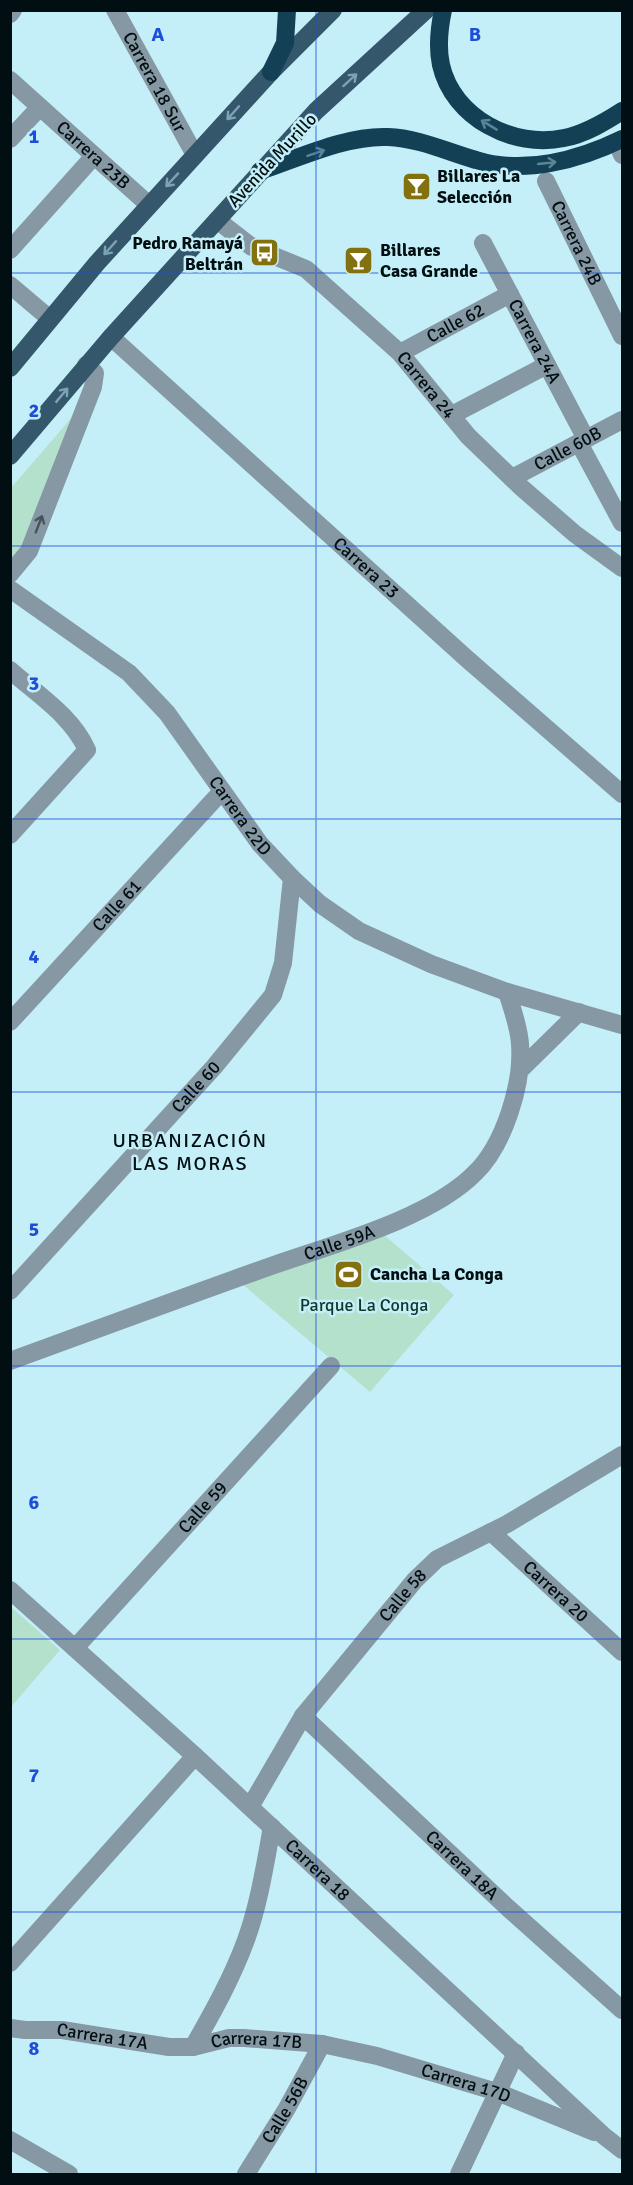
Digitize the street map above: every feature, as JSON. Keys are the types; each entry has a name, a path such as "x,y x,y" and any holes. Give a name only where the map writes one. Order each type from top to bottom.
{"highway":[{"path":"271,72 285,43 287,10"},
{"path":"443,10 439,46 444,73 453,92 476,117 489,126 517,137 552,140 584,132 622,111"},
{"path":"260,171 358,139 378,137 403,139 480,162 513,166 567,160 593,152 622,148"}],"main road":[{"path":"10,368 49,318 149,205 271,72 333,10"},
{"name":"Avenida Murillo","path":"10,456 86,365 260,171 316,111 426,10"}],"street":[{"name":"Carrera 18 Sur","path":"115,10 195,155"},
{"name":"Carrera 23B","path":"10,80 149,205"},
{"path":"10,139 40,107"},
{"path":"10,250 94,156"},
{"name":"Carrera 24B","path":"546,181 622,336"},
{"name":"Carrera 24","path":"217,220 252,246 306,269 400,353 468,436 512,478 575,534 622,568"},
{"name":"Carrera 24A","path":"483,243 547,365 622,523"},
{"path":"10,285 49,318"},
{"name":"Calle 62","path":"400,353 510,294"},
{"name":"Carrera 23","path":"111,337 466,658 622,794"},
{"path":"10,574 29,551 93,387 95,373 86,365"},
{"path":"452,415 547,365"},
{"name":"Calle 60B","path":"512,478 622,420"},
{"name":"Carrera 22D","path":"10,589 129,673 167,712 260,844 320,904 359,931 431,964 507,992 622,1025"},
{"path":"10,670 70,723 80,735 87,750 10,835"},
{"name":"Calle 61","path":"10,1022 222,791"},
{"name":"Calle 60","path":"10,1291 214,1067 273,995 282,963 292,878"},
{"name":"Calle 59A","path":"10,1361 382,1226 445,1198 476,1173 496,1144 510,1109 520,1070 520,1042 507,992"},
{"path":"520,1070 579,1012"},
{"name":"Calle 59","path":"75,1648 331,1366"},
{"name":"Calle 58","path":"250,1807 303,1716 415,1580 437,1559 491,1532 622,1455"},
{"name":"Carrera 20","path":"491,1532 622,1652"},
{"name":"Carrera 18","path":"10,1590 195,1756 604,2136 622,2150"},
{"name":"Carrera 18A","path":"303,1716 508,1908 622,2010"},
{"path":"10,1963 195,1756"},
{"path":"193,2047 220,1998 247,1937 272,1827"},
{"name":"Carrera 17A","path":"10,2028 62,2030 170,2047 193,2047"},
{"name":"Carrera 17B","path":"193,2047 221,2040 244,2038 322,2044"},
{"name":"Carrera 17D","path":"322,2044 377,2056 497,2092 604,2136"},
{"name":"Calle 56B","path":"246,2175 322,2044"},
{"path":"459,2175 516,2053"},
{"path":"10,2140 69,2175"}],"green space":[{"path":"79,409 21,550 16,557 11,557 11,488"},
{"name":"Parque La Conga","path":"383,1234 454,1295 370,1392 242,1284"},
{"path":"11,1607 60,1650 11,1707"}],"place":[{"name":"Billares La Selección","path":"416,186"},
{"name":"Pedro Ramayá Beltrán","path":"264,253"},
{"name":"Billares Casa Grande","path":"359,260"},
{"name":"Cancha La Conga","path":"349,1274"}],"district":[{"name":"URBANIZACIÓN LAS MORAS","path":"190,1152"}]}
